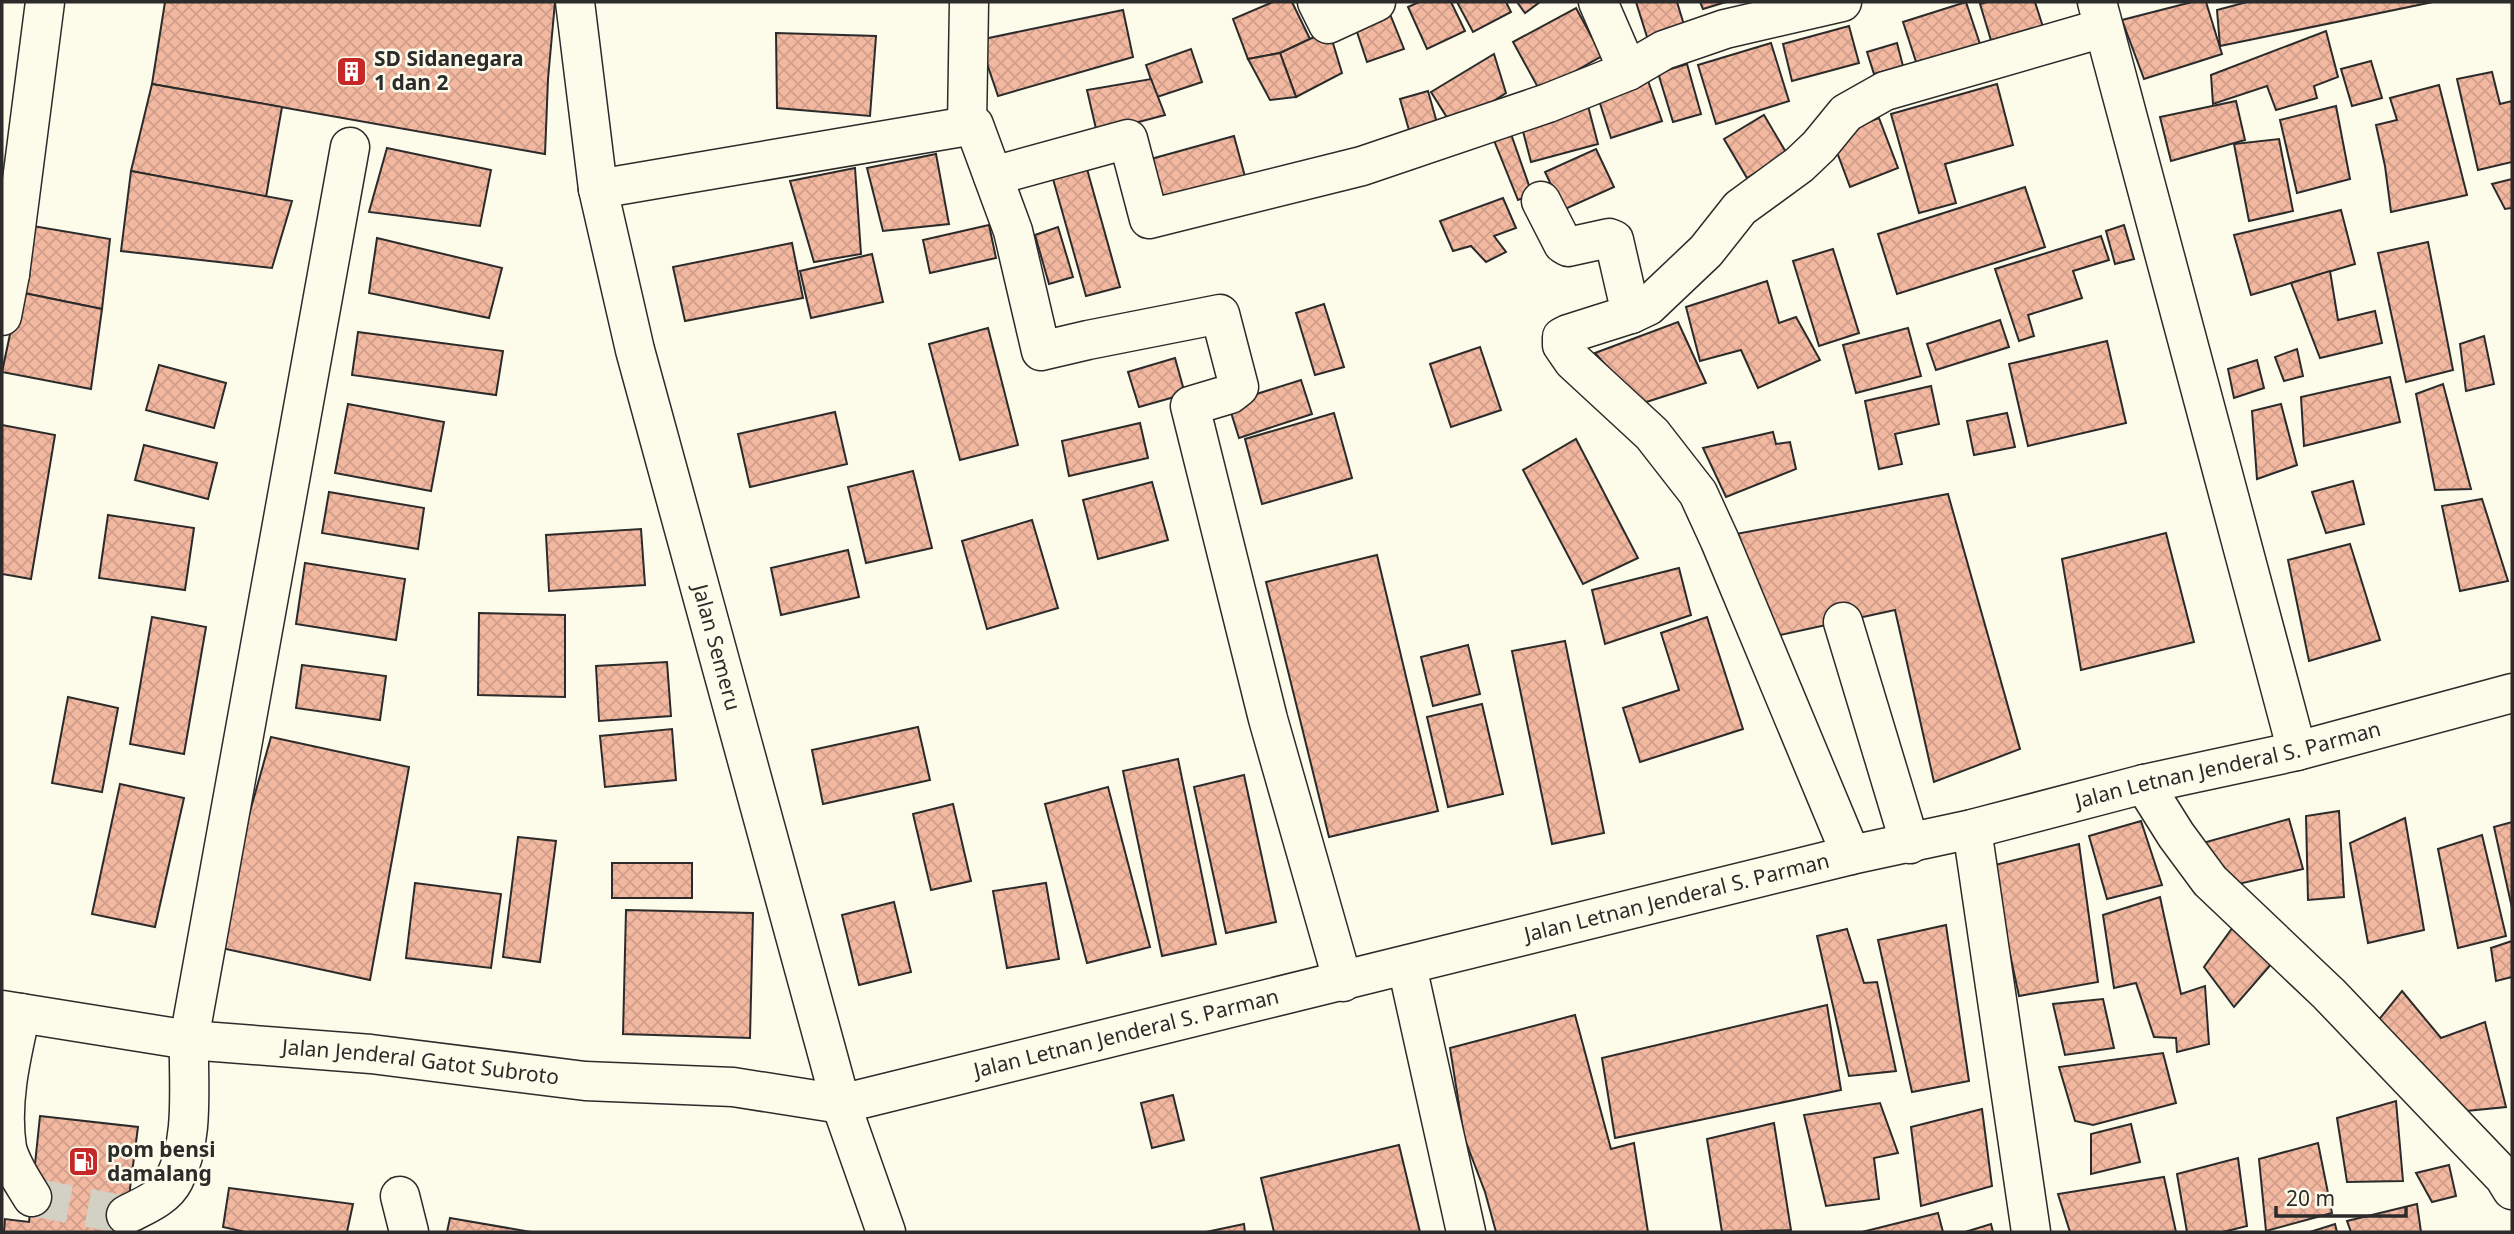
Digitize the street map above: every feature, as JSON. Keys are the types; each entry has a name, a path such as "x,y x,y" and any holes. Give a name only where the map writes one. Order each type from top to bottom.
{"street":[{"path":"2,316 45,2"},
{"name":"Jalan Semeru","path":"575,2 598,189 635,350 841,1104 886,1232"},
{"path":"967,126 969,2"},
{"path":"1317,2 1328,24 1376,2"},
{"path":"1598,2 1628,71"},
{"path":"993,176 1128,139 1149,219 1362,166 1548,103 1628,71 1664,50 1725,29 1842,2"},
{"path":"1851,855 1698,493 1651,434 1573,361 1562,345 1562,337 1648,306 1706,251 1740,208 1798,165 1819,146 1846,113 1885,91 2100,9 2297,751"},
{"path":"598,189 974,125 1013,231 1041,351 1220,314 1239,387 1230,394 1190,407 1268,719 1343,982"},
{"path":"126,1215 156,1200 173,1181 187,1139 189,1040 350,147"},
{"path":"1541,201 1563,244 1568,247 1609,238 1614,240 1631,314"},
{"path":"1843,622 1910,844"},
{"name":"Jalan Letnan Jenderal S. Parman","path":"841,1104 1851,855 1910,844 2144,784 2297,751 2512,693"},
{"path":"2144,784 2176,835 2210,881 2329,994 2504,1177 2512,1189"},
{"path":"1972,829 2031,1232"},
{"path":"1407,966 1466,1232"},
{"path":"11,1012 2,1099 7,1148 32,1197"},
{"name":"Jalan Jenderal Gatot Subroto","path":"11,1012 189,1040 371,1054 585,1081 733,1087 841,1104"}],"building":[{"name":"SD Sidanegara 1 dan 2","path":"165,2 555,2 545,154 152,84"},
{"path":"1273,2 1292,2 1310,39 1280,53 1248,59 1233,19"},
{"path":"1419,2 1451,2 1465,31 1427,49 1408,7"},
{"path":"1457,2 1506,2 1511,12 1473,32"},
{"path":"1517,2 1540,2 1525,13"},
{"path":"1636,2 1677,2 1685,28 1648,40"},
{"path":"1700,2 1726,2 1703,9"},
{"path":"1966,2 1982,50 1919,71 1903,22"},
{"path":"2035,2 2044,30 1993,47 1980,4"},
{"path":"2192,2 2206,2 2222,54 2144,79 2122,20"},
{"path":"2247,2 2433,2 2220,46 2217,10"},
{"path":"1576,8 1602,56 1540,91 1513,42"},
{"path":"1123,10 1133,57 998,96 979,40"},
{"path":"1390,14 1404,49 1367,62 1354,23"},
{"path":"1849,26 1859,63 1792,81 1783,44"},
{"path":"1329,30 1342,73 1296,97 1280,53"},
{"path":"2326,31 2338,77 2314,86 2317,98 2276,110 2267,86 2213,104 2211,75"},
{"path":"776,33 876,36 870,116 777,108"},
{"path":"1771,43 1789,101 1716,124 1698,65"},
{"path":"1897,43 1903,66 1874,74 1867,52"},
{"path":"1191,49 1202,82 1157,97 1146,65"},
{"path":"1280,53 1296,97 1270,100 1248,59"},
{"path":"1494,54 1506,93 1453,127 1431,92"},
{"path":"2371,61 2382,98 2352,106 2341,69"},
{"path":"1687,64 1701,114 1673,122 1658,73"},
{"path":"2492,72 2500,104 2512,101 2512,162 2478,170 2457,79"},
{"path":"1646,75 1662,121 1611,138 1596,91"},
{"path":"1151,79 1165,115 1097,133 1087,90"},
{"path":"152,84 282,107 266,197 131,171"},
{"path":"1997,84 2013,145 1945,164 1956,203 1919,213 1891,114"},
{"path":"2439,85 2467,195 2391,212 2376,125 2397,120 2390,98"},
{"path":"1428,91 1439,130 1411,137 1400,99"},
{"path":"2236,101 2245,140 2171,161 2160,117"},
{"path":"1587,102 1598,144 1531,162 1520,120"},
{"path":"2336,106 2350,179 2297,193 2280,120"},
{"path":"1764,115 1787,154 1747,178 1724,139"},
{"path":"1879,118 1898,168 1850,187 1831,136"},
{"path":"1511,134 1532,194 1518,200 1493,138"},
{"path":"1234,136 1247,184 1154,209 1140,162"},
{"path":"2279,139 2293,211 2249,221 2234,144"},
{"path":"387,148 491,170 480,226 369,212"},
{"path":"1596,149 1614,187 1563,210 1545,172"},
{"path":"936,154 949,224 883,231 867,168"},
{"path":"855,168 861,254 814,262 790,181"},
{"path":"1087,169 1120,287 1086,296 1053,179"},
{"path":"131,171 292,201 272,268 121,251"},
{"path":"2512,179 2512,208 2505,209 2492,184"},
{"path":"2025,187 2045,247 1897,294 1878,234"},
{"path":"1503,198 1516,228 1494,236 1506,252 1486,262 1471,246 1453,251 1440,221"},
{"path":"2341,210 2355,264 2251,295 2234,235"},
{"path":"21,224 110,239 102,309 19,292"},
{"path":"989,225 996,258 930,273 923,240"},
{"path":"2124,225 2134,259 2115,264 2106,231"},
{"path":"1058,227 1073,277 1049,284 1035,235"},
{"path":"2101,236 2109,260 2073,271 2082,298 2028,315 2034,336 2019,341 1995,269"},
{"path":"377,238 502,268 489,318 369,293"},
{"path":"2428,242 2453,370 2406,382 2378,253"},
{"path":"792,243 803,298 685,321 673,267"},
{"path":"1833,249 1859,333 1819,346 1793,261"},
{"path":"872,254 883,302 811,318 800,271"},
{"path":"2330,271 2338,320 2375,311 2382,343 2320,358 2291,283"},
{"path":"1767,281 1779,323 1796,317 1820,360 1758,388 1741,350 1700,361 1686,307"},
{"path":"19,292 102,309 91,389 2,372"},
{"path":"1324,304 1344,367 1315,375 1296,313"},
{"path":"2000,320 2009,347 1936,370 1927,344"},
{"path":"1678,322 1706,383 1640,404 1595,353"},
{"path":"988,328 1018,445 960,460 929,344"},
{"path":"1908,328 1921,376 1856,393 1843,345"},
{"path":"358,332 503,351 496,395 352,375"},
{"path":"2484,336 2494,384 2466,391 2460,344"},
{"path":"2107,341 2126,423 2028,446 2009,364"},
{"path":"1480,347 1501,410 1451,427 1430,364"},
{"path":"2297,349 2303,376 2284,381 2275,357"},
{"path":"1175,358 1185,394 1139,407 1128,372"},
{"path":"2257,360 2264,388 2234,398 2228,369"},
{"path":"159,365 226,383 214,428 146,410"},
{"path":"2390,377 2400,422 2304,446 2301,397"},
{"path":"1301,380 1312,414 1239,438 1228,403"},
{"path":"2443,384 2471,489 2435,490 2416,394"},
{"path":"1931,386 1939,424 1895,434 1902,464 1879,469 1865,401"},
{"path":"348,404 444,422 431,491 335,473"},
{"path":"2281,404 2297,465 2257,479 2252,411"},
{"path":"835,412 847,464 750,487 738,434"},
{"path":"1334,413 1352,478 1262,504 1245,439"},
{"path":"2007,413 2015,447 1974,455 1967,421"},
{"path":"1140,423 1148,458 1069,476 1062,441"},
{"path":"2,425 55,435 31,579 2,574"},
{"path":"1773,432 1776,444 1790,442 1796,469 1726,497 1703,448"},
{"path":"1576,439 1638,558 1583,584 1523,470"},
{"path":"144,445 217,463 208,499 135,480"},
{"path":"913,471 932,548 866,563 848,487"},
{"path":"2353,481 2364,524 2326,533 2312,492"},
{"path":"1152,482 1168,540 1098,559 1083,500"},
{"path":"329,492 424,508 418,549 322,533"},
{"path":"1948,494 2020,749 1934,782 1895,610 1767,638 1736,534"},
{"path":"2482,499 2508,581 2460,591 2442,506"},
{"path":"108,515 194,528 185,590 99,578"},
{"path":"1032,520 1058,608 987,629 962,541"},
{"path":"641,529 645,585 549,591 546,535"},
{"path":"2166,533 2194,642 2081,670 2062,559"},
{"path":"2350,544 2380,640 2309,661 2288,560"},
{"path":"848,550 859,597 781,615 771,568"},
{"path":"1377,555 1438,811 1329,837 1266,582"},
{"path":"305,563 405,579 396,640 296,624"},
{"path":"1679,568 1691,615 1605,644 1592,590"},
{"path":"479,613 565,615 565,697 478,695"},
{"path":"152,617 206,627 184,754 130,744"},
{"path":"1707,617 1743,729 1640,762 1623,708 1679,690 1661,633"},
{"path":"1565,641 1604,833 1552,844 1512,651"},
{"path":"1468,645 1480,694 1433,706 1421,657"},
{"path":"667,662 671,716 599,721 596,666"},
{"path":"302,665 386,676 380,720 296,708"},
{"path":"68,697 118,708 102,792 52,783"},
{"path":"1482,704 1503,794 1448,807 1427,717"},
{"path":"918,727 930,780 823,804 812,750"},
{"path":"672,729 676,780 605,787 600,736"},
{"path":"271,737 409,767 370,980 212,946"},
{"path":"1178,759 1216,944 1162,956 1123,771"},
{"path":"1244,775 1276,922 1226,933 1194,787"},
{"path":"120,784 184,798 155,927 92,914"},
{"path":"1108,787 1150,947 1087,963 1045,804"},
{"path":"953,804 971,881 931,890 913,814"},
{"path":"2339,811 2344,897 2308,900 2306,816"},
{"path":"2405,818 2424,930 2368,943 2350,843"},
{"path":"2289,819 2303,869 2230,886 2199,844"},
{"path":"2141,821 2162,885 2107,899 2089,836"},
{"path":"2512,822 2512,908 2494,827"},
{"path":"2482,835 2506,936 2458,948 2438,849"},
{"path":"518,837 556,841 540,962 503,957"},
{"path":"2079,844 2098,982 2019,996 1991,866"},
{"path":"612,863 692,863 692,898 612,898"},
{"path":"415,883 501,894 491,968 406,958"},
{"path":"1046,883 1059,959 1007,968 993,891"},
{"path":"2160,897 2181,994 2205,986 2209,1044 2177,1052 2176,1038 2154,1037 2136,983 2114,988 2103,915"},
{"path":"894,902 911,972 859,985 842,915"},
{"path":"626,910 753,913 750,1038 623,1034"},
{"path":"1946,925 1969,1081 1912,1092 1878,940"},
{"path":"2233,927 2273,962 2234,1007 2204,967"},
{"path":"1847,929 1864,983 1877,982 1896,1071 1849,1076 1817,936"},
{"path":"2512,941 2512,977 2496,981 2491,948"},
{"path":"2402,991 2441,1038 2485,1022 2506,1107 2446,1113 2373,1027"},
{"path":"2103,999 2114,1048 2065,1055 2053,1004"},
{"path":"1827,1005 1841,1090 1615,1138 1602,1058"},
{"path":"1575,1015 1611,1149 1634,1143 1648,1232 1496,1232 1485,1192 1464,1137 1450,1048"},
{"path":"2163,1053 2176,1103 2093,1125 2075,1121 2059,1067"},
{"path":"1173,1095 1184,1140 1152,1148 1141,1103"},
{"path":"2396,1101 2403,1181 2347,1182 2337,1118"},
{"path":"1880,1103 1898,1153 1874,1158 1879,1199 1826,1206 1804,1115"},
{"path":"1982,1109 1992,1186 1921,1206 1911,1127"},
{"name":"pom bensi damalang","path":"40,1116 138,1127 125,1227 141,1232 4,1232 5,1219 29,1222"},
{"path":"1774,1123 1791,1230 1722,1232 1707,1139"},
{"path":"2131,1124 2140,1162 2091,1174 2091,1134"},
{"path":"2318,1143 2332,1213 2266,1231 2259,1159"},
{"path":"1399,1145 1420,1232 1274,1232 1261,1178"},
{"path":"2238,1158 2247,1226 2223,1232 2187,1232 2177,1174"},
{"path":"2449,1165 2456,1196 2432,1202 2416,1173"},
{"path":"2164,1177 2176,1232 2070,1232 2058,1194"},
{"path":"229,1188 353,1204 347,1232 245,1232 223,1227"},
{"path":"2417,1204 2421,1232 2351,1232 2347,1221"},
{"path":"1938,1213 1943,1232 1862,1232"},
{"path":"450,1218 531,1232 447,1232"},
{"path":"1244,1224 1245,1232 1206,1232"},
{"path":"1991,1224 1993,1232 1965,1232"},
{"path":"2335,1224 2337,1232 2310,1232"}],"tunnel":[{"path":"32,1197 126,1215"}],"place":[{"name":"SD Sidanegara 1 dan 2","path":"351,71"},
{"name":"pom bensi damalang","path":"84,1162"}]}
